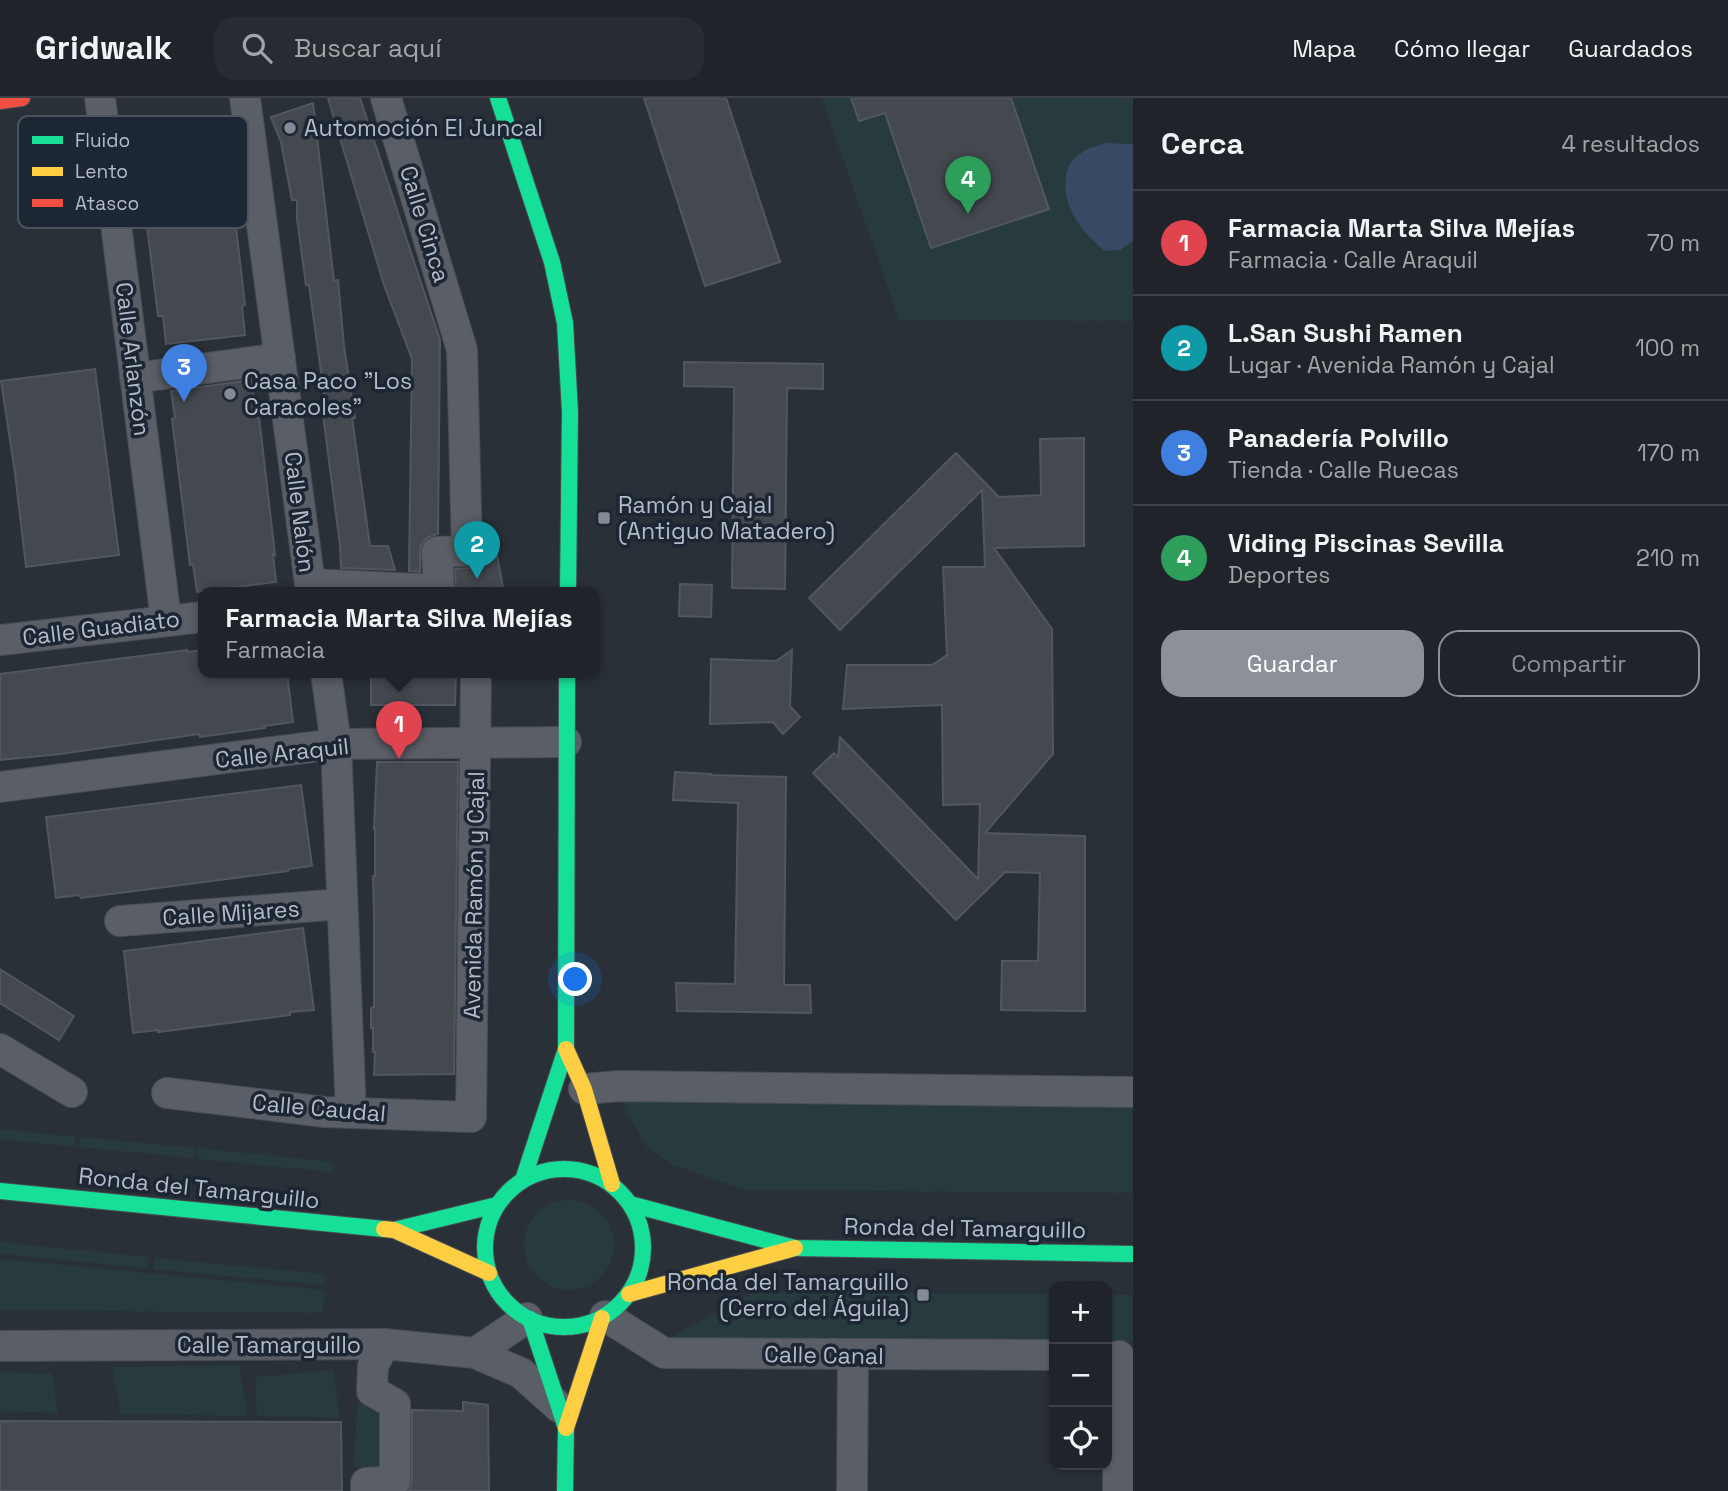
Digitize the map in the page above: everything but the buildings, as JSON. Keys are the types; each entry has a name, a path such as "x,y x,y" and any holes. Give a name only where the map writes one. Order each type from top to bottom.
{"main road":[{"path":"0,101 22,98"},
{"path":"498,98 552,262 565,323 570,412 568,587"},
{"path":"523,1180 566,1049 567,678"},
{"path":"566,1049 584,1089 612,1184"},
{"path":"562,1417 603,1317 629,1294 642,1266 643,1234 630,1204 612,1184 584,1171 552,1169 523,1180 497,1205 488,1226 485,1249 489,1273 498,1291 512,1307 528,1319 566,1327 603,1317"},
{"name":"Ronda del Tamarguillo","path":"0,1191 394,1230 489,1273"},
{"name":"Ronda del Tamarguillo","path":"630,1204 795,1248 1133,1254"},
{"name":"Ronda del Tamarguillo","path":"394,1230 497,1205"},
{"name":"Ronda del Tamarguillo","path":"629,1294 795,1248"},
{"path":"528,1319 562,1417 565,1491"}],"street":[{"name":"Calle Arlanzón","path":"100,98 102,116"},
{"name":"Calle Nalón","path":"245,98 247,116"},
{"name":"Calle Cinca","path":"386,98 462,350 467,551 437,552 438,587"},
{"name":"Calle Nalón","path":"248,120 311,587"},
{"name":"Calle Arlanzón","path":"116,228 166,620"},
{"path":"135,378 281,358"},
{"name":"Calle Guadiato","path":"0,640 198,617"},
{"path":"327,678 336,744 351,1112"},
{"name":"Avenida Ramón y Cajal","path":"471,1117 476,678"},
{"name":"Calle Araquil","path":"0,787 336,744 566,742"},
{"name":"Calle Mijares","path":"120,921 342,904"},
{"path":"0,1049 72,1092"},
{"path":"584,1089 633,1086 1133,1092"},
{"name":"Calle Caudal","path":"167,1093 325,1112 471,1117"},
{"name":"Calle Canal","path":"603,1317 664,1353 1049,1355"},
{"path":"475,1353 528,1319"},
{"path":"366,1487 395,1481 395,1404 372,1391 373,1366 384,1345"},
{"name":"Calle Tamarguillo","path":"0,1346 384,1345 475,1353 521,1373 562,1417"},
{"path":"852,1491 853,1355"},
{"path":"1118,1491 1120,1356"}],"green space":[{"path":"822,98 1133,98 1133,144 1105,143 1120,250 1133,241 1133,321 899,320"},
{"path":"620,1100 1133,1107 1133,1193 745,1190 673,1165 646,1146"},
{"path":"0,1129 76,1137 75,1147 0,1139"},
{"path":"80,1137 196,1148 194,1158 79,1147"},
{"path":"199,1148 333,1162 332,1172 198,1159"},
{"path":"569,1200 586,1203 601,1213 611,1228 614,1245 611,1262 601,1277 586,1287 569,1290 552,1287 537,1277 527,1262 524,1245 527,1228 537,1213 552,1203"},
{"path":"0,1242 148,1257 147,1268 0,1254"},
{"path":"154,1258 325,1274 324,1285 153,1269"},
{"path":"0,1259 325,1290 323,1313 0,1310"},
{"path":"753,1292 1049,1294 1049,1342 667,1339"},
{"path":"1112,1295 1133,1295 1133,1342 1112,1342"},
{"path":"239,1365 248,1416 121,1414 112,1367"},
{"path":"333,1370 340,1418 257,1416 255,1377"},
{"path":"0,1372 52,1374 58,1413 0,1411"},
{"path":"357,1403 389,1405 391,1469 354,1466"}],"water":[{"path":"1105,143 1133,144 1133,241 1120,250 1105,251 1082,228 1070,209 1065,187 1072,161 1085,150"}],"traffic: fast":[{"path":"498,98 552,262 565,323 570,412 568,587"},
{"path":"523,1180 566,1049 567,678"},
{"path":"564,1169 594,1175 620,1192 637,1218 643,1248 637,1278 620,1304 594,1321 564,1327 534,1321 508,1304 491,1278 485,1248 491,1218 508,1192 534,1175 564,1169"},
{"path":"0,1191 384,1229"},
{"path":"630,1204 795,1248 1133,1254"},
{"path":"394,1230 497,1205"},
{"path":"530,1319 566,1428 565,1491"}],"traffic: slow":[{"path":"566,1049 584,1089 612,1184"},
{"path":"384,1229 394,1230 489,1273"},
{"path":"629,1294 795,1248"},
{"path":"566,1428 602,1318"}],"traffic: jam":[{"path":"0,101 22,98"}],"place":[{"name":"Automoción El Juncal","path":"290,128"},
{"name":"Viding Piscinas Sevilla","path":"968,214"},
{"name":"Casa Paco \"Los Caracoles\"","path":"230,394"},
{"name":"Panadería Polvillo","path":"184,402"},
{"name":"Ramón y Cajal (Antiguo Matadero)","path":"604,518"},
{"name":"L.San Sushi Ramen","path":"477,579"},
{"name":"Farmacia Marta Silva Mejías","path":"399,759"},
{"name":"Ronda del Tamarguillo (Cerro del Águila)","path":"923,1295"}]}
